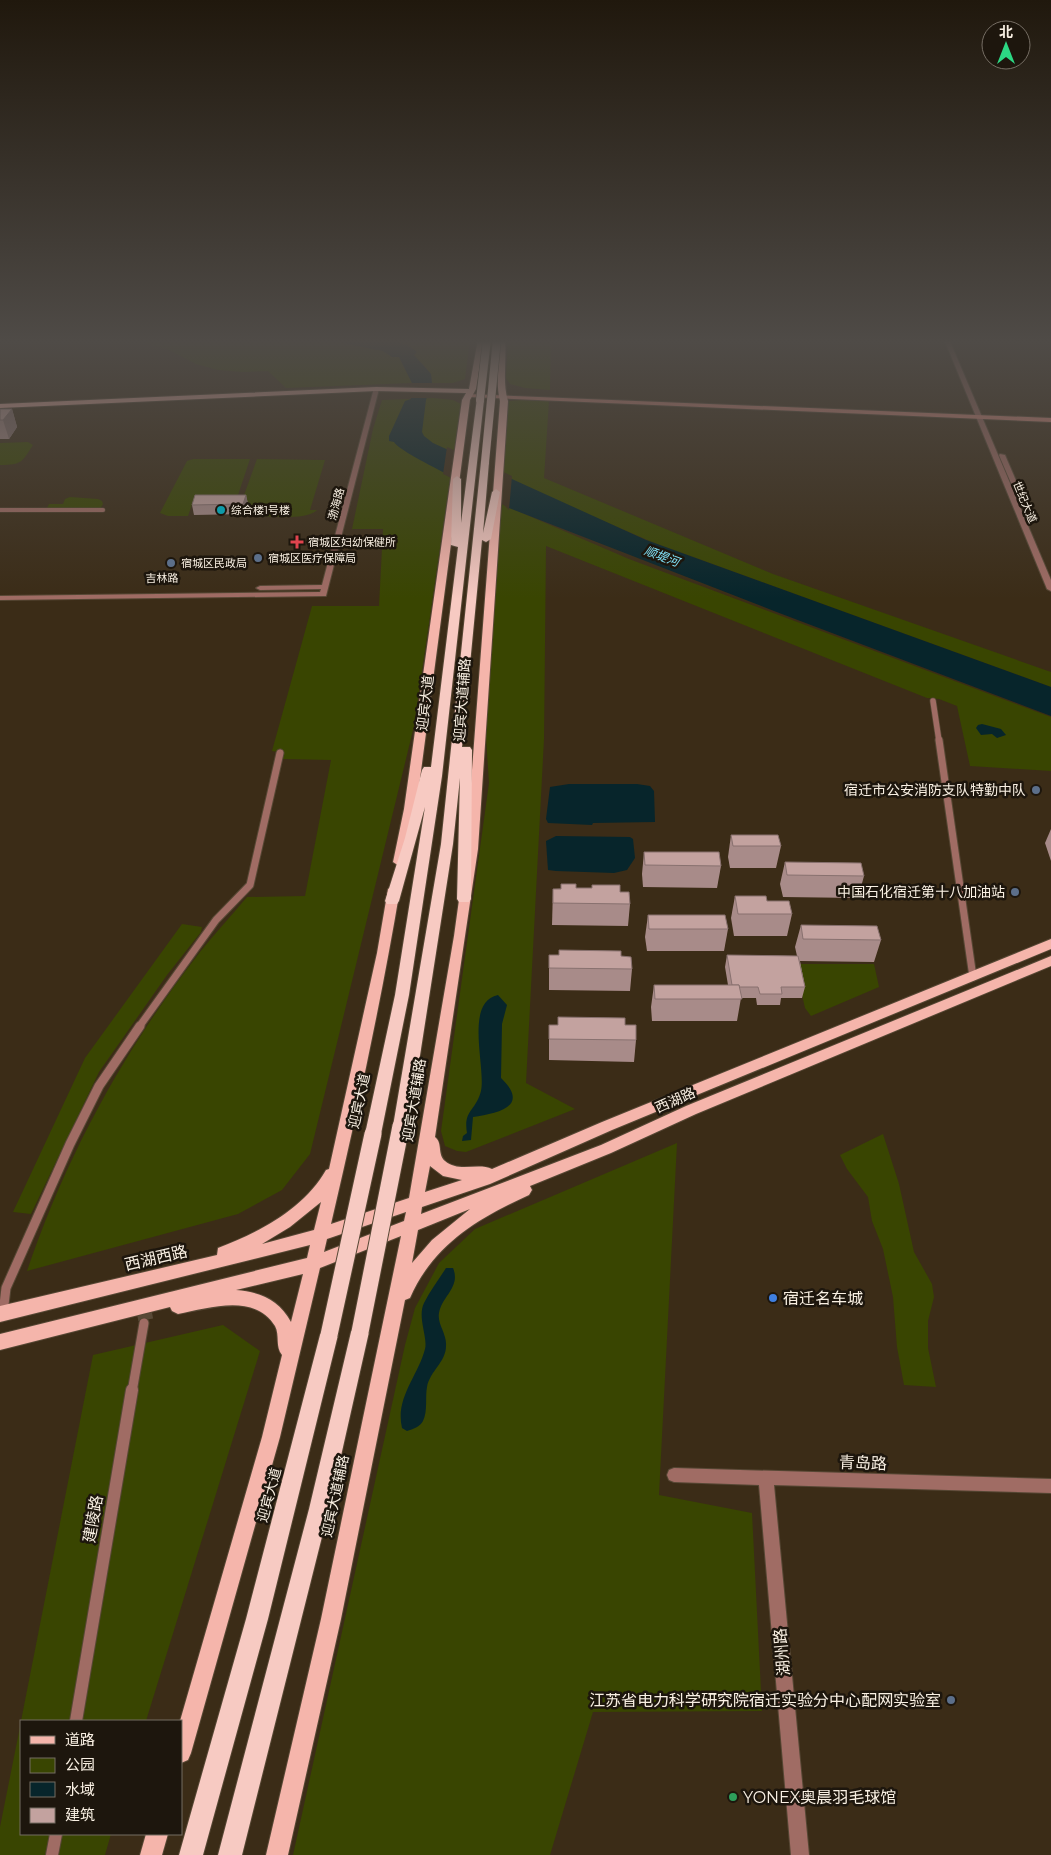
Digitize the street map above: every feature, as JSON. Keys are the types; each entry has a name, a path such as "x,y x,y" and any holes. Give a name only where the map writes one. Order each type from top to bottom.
{"highway":[{"name":"迎宾大道","path":"191,1855 260,1610 329,1335 402,995 436,776 477,426"},
{"path":"230,1855 319,1509 360,1332 401,1126 447,844 488,426"},
{"path":"392,901 424,790 432,748 441,679 451,654 449,612 456,552 457,481"},
{"path":"472,590 483,561 495,500"},
{"path":"464,675 470,695 465,762 464,899"}],"main road":[{"path":"182,1748 271,1437 349,1117 410,810 463,426"},
{"name":"迎宾大道辅路","path":"277,1855 331,1619 389,1338 435,1097 472,849 502,426"},
{"name":"西湖路","path":"319,1236 485,1179 607,1126 1051,944"},
{"name":"西湖路","path":"312,1264 606,1149 691,1110 1051,961"},
{"path":"435,1097 431,1150 434,1160 444,1169 468,1175 493,1172 607,1126"},
{"path":"75,1296 236,1250 264,1235 316,1197 328,1182 349,1117"},
{"path":"389,1338 408,1283 417,1267 452,1233 484,1209 606,1149"},
{"name":"西湖西路","path":"1,1314 319,1236"},
{"path":"4,1341 312,1264"},
{"path":"158,1310 235,1298 256,1299 270,1306 280,1317 285,1328 288,1364"},
{"path":"4,1341 139,1319"},
{"path":"151,1855 157,1835"}],"street":[{"name":"渤海路","path":"324,591 367,426"},
{"name":"世纪大道","path":"985,426 1051,589"},
{"name":"世纪大道","path":"986,426 1051,572"},
{"path":"0,510 103,510"},
{"name":"吉林路","path":"0,591 324,591"},
{"name":"吉林路","path":"0,598 324,591"},
{"path":"933,701 973,977"},
{"path":"1,1314 6,1288 70,1144 100,1086 178,970 216,920 250,885 280,753"},
{"name":"建陵路","path":"76,1720 139,1319"},
{"name":"青岛路","path":"674,1475 1051,1486"},
{"name":"湖州路","path":"766,1478 800,1855"},
{"path":"52,1855 56,1835"}],"green space":[{"path":"374,426 458,426 414,726 310,1154 282,1190 238,1214 27,1271 60,1186 100,1104 147,1026 173,989 206,945 247,897 305,896 331,760 283,759 284,753 272,751 312,606 379,606 383,529 352,529"},
{"path":"501,426 547,426 544,478 773,574 1051,672 1051,687 652,542 497,475"},
{"path":"28,442 33,445 21,461 0,465 0,443"},
{"path":"193,459 250,459 238,495 195,496 188,516 168,516 160,513 187,461"},
{"path":"257,459 325,460 310,510 317,510 305,516 296,517 251,516 255,505 245,505 243,498"},
{"path":"70,497 98,499 103,504 99,511 45,512 49,504 63,504 65,499"},
{"path":"499,503 629,559 1051,717 1051,771 970,766 957,706 939,699 927,698 546,546 544,739 526,1083 575,1109 466,1152 457,1151 445,1146 441,1131 489,783 482,675"},
{"path":"182,924 202,927 201,932 167,975 99,1072 31,1214 13,1212 85,1058"},
{"path":"795,964 874,964 879,987 811,1016 805,1008"},
{"path":"883,1134 899,1184 914,1252 932,1284 934,1297 928,1321 928,1348 936,1387 904,1385 897,1347 893,1297 883,1249 872,1221 868,1197 847,1169 840,1155"},
{"path":"677,1143 659,1495 752,1513 762,1711 593,1712 550,1855 293,1855 405,1345 415,1308 439,1263 475,1229"},
{"path":"223,1325 260,1351 146,1720 21,1720 93,1355"},
{"path":"20,1727 20,1835 111,1835 105,1855 0,1855 0,1827"}],"water":[{"name":"顺堤河","path":"394,426 423,426 422,432 424,436 433,443 646,540 1051,687 1051,716 509,508 497,498 411,455 394,442 389,441"},
{"path":"982,724 1001,729 1006,735 997,738 992,734 981,735 976,728"},
{"path":"569,784 637,784 650,786 654,791 655,822 593,823 592,825 548,823 546,819 550,787"},
{"path":"556,836 630,837 633,839 635,858 627,870 614,873 548,870 546,841"},
{"path":"498,995 507,1005 502,1024 501,1078 513,1096 512,1102 500,1111 473,1117 471,1140 462,1141 463,1136 467,1133 468,1115 479,1098 481,1091 479,1022 482,1010 488,1000"},
{"path":"446,1268 453,1268 455,1281 439,1313 439,1321 446,1342 445,1352 429,1381 423,1421 414,1429 407,1431 402,1428 401,1417 404,1397 422,1359 426,1344 422,1309 429,1294"}],"pier":[{"path":"447,447 512,476 509,510 502,503 443,474"}],"building":[{"path":"195,495 246,495 243,504 192,505"},
{"path":"731,835 778,835 781,846 733,846"},
{"path":"644,852 719,852 721,866 645,865"},
{"path":"785,862 861,863 864,876 787,875"},
{"path":"561,884 576,884 576,888 592,888 592,885 620,885 620,892 629,892 630,904 553,903 553,889 561,889"},
{"path":"735,896 766,896 767,901 789,901 792,914 738,914"},
{"path":"648,915 725,915 728,929 649,929"},
{"path":"801,925 877,926 881,940 803,939"},
{"path":"559,950 621,951 621,956 631,957 632,969 549,968 549,955 559,955"},
{"path":"727,955 798,956 805,987 781,987 782,994 760,994 758,987 732,985"},
{"path":"654,985 739,985 742,999 655,999"},
{"path":"558,1017 625,1018 625,1025 636,1025 636,1040 549,1039 549,1025 558,1025"}],"tunnel":[{"path":"137,1314 158,1310"}],"place":[{"name":"综合楼1号楼","path":"221,510"},
{"name":"宿城区妇幼保健所","path":"297,542"},
{"name":"宿城区医疗保障局","path":"258,558"},
{"name":"宿城区民政局","path":"171,563"},
{"name":"宿迁市公安消防支队特勤中队","path":"1036,790"},
{"name":"中国石化宿迁第十八加油站","path":"1015,892"},
{"name":"宿迁名车城","path":"773,1298"},
{"name":"江苏省电力科学研究院宿迁实验分中心配网实验室","path":"951,1700"},
{"name":"YONEX奥晨羽毛球馆","path":"733,1797"}]}
